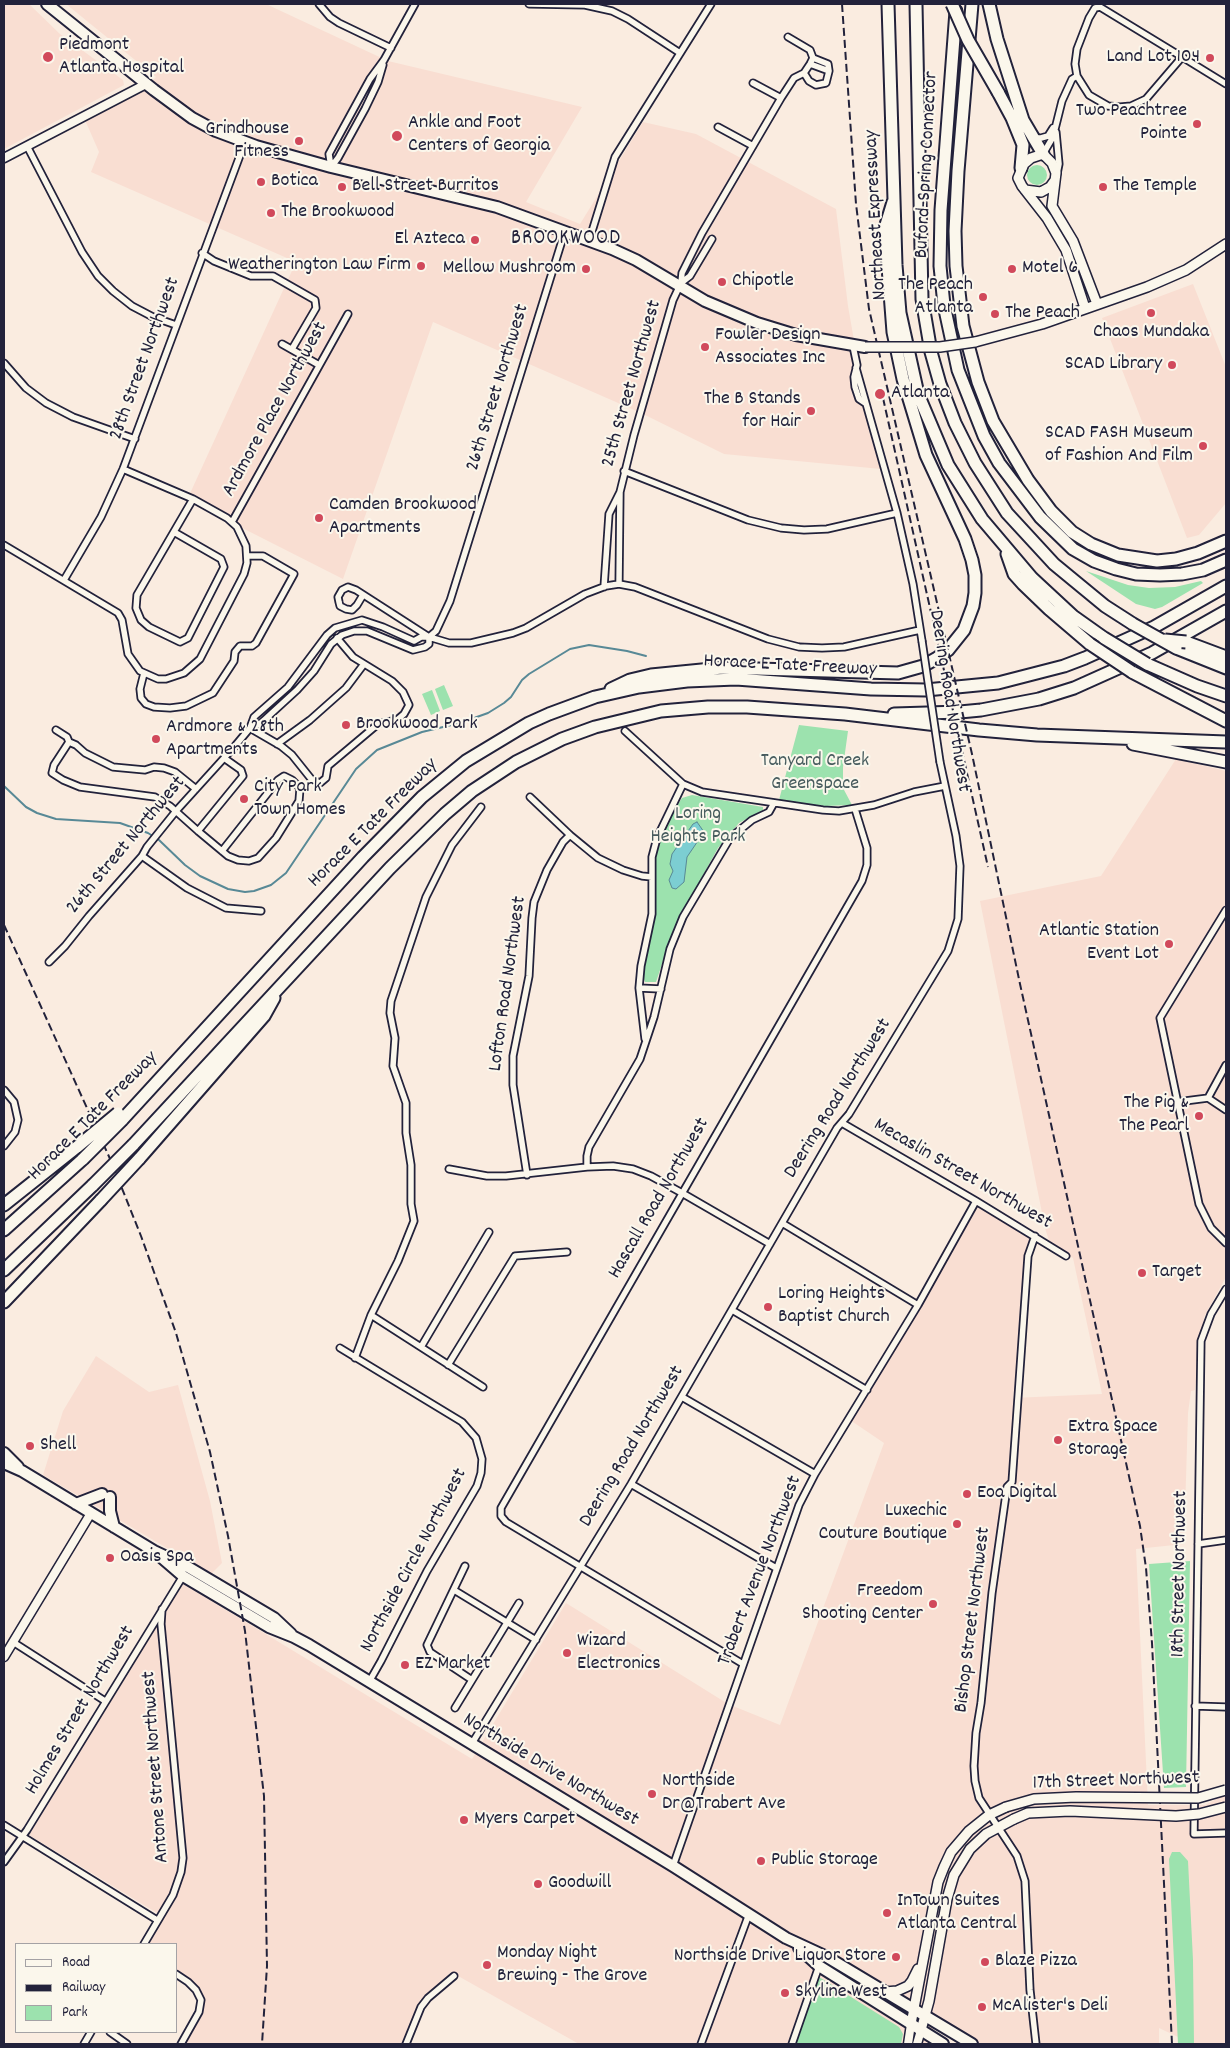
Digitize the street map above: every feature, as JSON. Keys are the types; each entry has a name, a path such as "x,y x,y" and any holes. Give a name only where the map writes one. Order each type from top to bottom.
{"highway":[{"path":"46,4 146,84 192,118 216,131 245,142 331,167 497,207 565,231 636,260 721,309 796,335 865,347"},
{"name":"Northeast Expressway","path":"888,4 893,202 900,313 918,394 934,434 962,490 1004,548 1066,610 1104,638 1147,664 1197,686 1226,696"},
{"name":"Northeast Expressway","path":"916,4 922,300 931,352 940,384 955,423 975,463 1007,513 1054,564 1105,606 1133,624 1161,639 1181,645"},
{"path":"952,4 968,40 1012,118 1024,145 1020,168"},
{"name":"Buford-Spring Connector","path":"956,4 942,201 940,266 944,305 958,370 984,436 999,463 1040,517 1074,549 1094,561 1126,572 1160,576 1196,571 1226,560"},
{"name":"Buford-Spring Connector","path":"972,4 958,170 955,231 956,266 963,326 978,382 993,421 1023,472 1051,511 1072,532 1091,544 1118,555 1157,561 1176,559 1198,553 1226,541"},
{"path":"988,4 1012,89 1023,120 1043,154"},
{"path":"595,698 630,680 692,670 755,668 846,673 898,673 923,666 937,658 948,650 964,630 970,618 976,593 972,560 962,532 926,455 902,379 893,332 885,228 893,202"},
{"path":"1004,548 1014,574 1049,609 1090,644 1132,672 1226,721"},
{"name":"Horace E Tate Freeway","path":"4,1230 83,1159 120,1116 149,1090 363,857 422,797 466,761 502,738 549,714 595,698 663,684 736,679 871,689 926,690 974,686 1019,678 1064,666 1154,627 1226,586"},
{"path":"1154,627 1226,594"},
{"path":"845,714 960,712 1040,699 1098,679 1152,653 1226,611"},
{"path":"1181,645 1226,656"},
{"path":"1181,645 1226,668"},
{"name":"Horace E Tate Freeway","path":"4,1270 133,1145 283,981 390,868 445,814 499,772 538,750 595,727 635,716 689,708 757,707 845,714 979,730 1082,737 1226,742"},
{"path":"1082,737 1162,748 1226,762"},
{"path":"4,1302 101,1200 264,1016 283,981"},
{"path":"4,1205 76,1147 120,1116"},
{"path":"4,1292 50,1254"},
{"name":"Northside Drive Northwest","path":"4,1453 22,1471"},
{"name":"Northside Drive Northwest","path":"4,1464 22,1471 154,1551 188,1567 274,1618 294,1637"},
{"path":"76,1504 106,1495 114,1527"},
{"name":"Northside Drive Northwest","path":"154,1551 184,1576 268,1627 294,1637 673,1866 786,1938 820,1966 911,2024 936,2043"},
{"name":"Northside Drive Northwest","path":"786,1938 826,1957 972,2044"}],"main road":[{"path":"1085,308 1066,250 1040,207 1025,190 1018,178 1020,168 1027,161 1043,154 1052,163 1056,178 1052,206 1079,254 1097,304"},
{"path":"1025,190 1041,192 1050,187 1056,178"},
{"path":"865,347 940,347 975,342 1042,324 1186,270 1226,244"},
{"name":"17th Street Northwest","path":"911,2024 938,1882 944,1867 960,1841 969,1831 990,1815 1034,1800 1076,1797 1198,1798 1226,1790"},
{"name":"17th Street Northwest","path":"920,2030 925,2017 947,1898 954,1875 970,1849 986,1834 997,1827 1028,1814 1070,1811 1176,1816 1200,1814 1226,1807"},
{"path":"885,1992 897,1991 908,1986 925,1952"}],"street":[{"path":"319,4 339,24 391,48"},
{"path":"331,167 329,154 370,79 384,60 415,4"},
{"path":"529,4 585,5 606,9 628,19 680,53"},
{"path":"589,241 615,157 711,4"},
{"path":"1182,57 1152,94 1141,102 1120,108 1108,106 1089,95 1077,76 1076,56 1093,10 1100,7 1182,57 1226,84"},
{"path":"788,37 810,50 813,58 828,64 829,71 826,83 816,85 809,81 804,73"},
{"name":"25th Street Northwest","path":"620,584 620,492 624,471 682,273 702,233 781,98 794,78 804,73 813,58"},
{"path":"331,167 338,158 378,82 384,60"},
{"path":"810,64 829,71"},
{"path":"1043,154 1051,142 1068,87 1072,79 1077,76"},
{"path":"753,82 781,98"},
{"path":"4,158 146,84"},
{"path":"1032,138 1048,136 1056,122"},
{"path":"1056,122 1059,164 1056,178"},
{"path":"718,127 753,146"},
{"name":"28th Street Northwest","path":"64,580 101,517 123,469 245,142"},
{"path":"27,146 82,252 98,276 132,306 153,317 176,325"},
{"name":"26th Street Northwest","path":"250,728 254,717 288,687 335,628 362,620 383,626 414,641 422,637 429,637 436,631 450,601 565,231"},
{"path":"680,284 690,276 712,238"},
{"path":"202,253 214,262 251,276 273,276 315,300 316,308 292,349"},
{"name":"Ardmore Place Northwest","path":"232,522 348,314"},
{"path":"282,344 320,365"},
{"name":"Deering Road Northwest","path":"471,1745 631,1484 782,1223 930,982 948,951 955,933 960,904 960,866 956,836 940,762 913,584 888,478 866,403 859,399 855,387 854,377 857,365 853,346"},
{"path":"4,362 26,388 46,403 73,417 135,439"},
{"path":"4,544 118,613 122,620 128,654 144,673 158,679 166,679 184,674 196,664 244,574 247,556 244,538 232,522 193,499 123,469"},
{"path":"624,471 748,520 781,528 827,529 897,513"},
{"name":"25th Street Northwest","path":"604,587 609,514 620,492"},
{"path":"174,532 221,559 224,568 188,638 180,642 149,627 141,620 136,608 137,594 193,499"},
{"path":"144,673 140,689 141,698 146,704 154,707 186,706 213,693 234,661 235,652 240,646 252,646 256,643 294,574 263,556 247,556"},
{"path":"362,595 357,606 352,610 346,610 338,602 338,597 342,590 348,587 362,595 429,637 449,643 472,643 513,634 585,594 604,587 620,584 635,587 768,639 799,646 844,647 920,630"},
{"name":"26th Street Northwest","path":"49,962 142,856 161,828 176,811 250,728 261,722 297,690 337,638 354,631 367,631 408,649 417,650 428,644 429,637"},
{"path":"250,728 292,755 312,780 320,783 326,778 328,766 378,724 397,720 404,714 408,705 403,692 392,681 353,657 337,638"},
{"path":"277,744 310,720 346,688 364,664"},
{"path":"56,730 67,737 68,742 54,765 52,773 80,787 155,797 176,811 222,851 238,860 249,861 258,858 276,838 299,801 300,788 292,780 284,776 278,780 222,851"},
{"path":"625,731 683,784 702,792 823,810 855,809 914,792 945,786"},
{"path":"68,742 113,767 145,770 154,767 175,772 196,789"},
{"path":"198,831 243,776 241,770 224,758"},
{"path":"646,1042 639,988 641,966 652,914 652,857 657,838 683,784"},
{"path":"530,797 588,851 608,864 642,876 652,876"},
{"path":"587,1166 589,1147 635,1069 646,1042 677,930 722,849 738,829 769,812 774,804"},
{"path":"356,1358 371,1315 398,1261 414,1221 411,1204 411,1166 406,1133 406,1102 393,1066 395,1038 390,1013 391,1001 426,897 452,845 481,806"},
{"name":"Hascall Road Northwest","path":"743,1664 506,1522 501,1516 501,1508 862,881 867,865 867,848 855,809"},
{"name":"Lofton Road Northwest","path":"527,1175 513,1086 513,1056 529,976 534,902 547,870 563,842 570,835"},
{"path":"142,856 187,888 226,908 260,911"},
{"path":"1226,910 1160,1018 1198,1204 1211,1228 1226,1243"},
{"path":"639,988 661,989"},
{"path":"1208,1098 1226,1065"},
{"path":"4,1090 14,1102 18,1120 15,1132 4,1146"},
{"path":"1178,1102 1208,1098 1226,1110"},
{"name":"Mecaslin Street Northwest","path":"842,1123 1066,1256"},
{"path":"448,1170 487,1176 527,1175 587,1166 613,1166 633,1169 651,1176 770,1244"},
{"name":"Trabert Avenue Northwest","path":"673,1866 799,1505 815,1474 918,1305 976,1201"},
{"path":"782,1223 918,1305"},
{"path":"420,1348 489,1232"},
{"name":"Bishop Street Northwest","path":"1035,1236 1028,1256 1012,1482 1007,1487 976,1733 975,1781 979,1798 1017,1856 1025,1881 1030,1990 1036,2044"},
{"path":"448,1365 515,1256 567,1252"},
{"name":"18th Street Northwest","path":"1226,1289 1211,1314 1201,1341 1194,1834 1226,1833"},
{"path":"732,1310 867,1390"},
{"path":"371,1315 483,1387"},
{"name":"Northside Circle Northwest","path":"340,1348 462,1422 476,1438 482,1459 481,1473 476,1486 427,1571 369,1682"},
{"path":"682,1397 815,1474"},
{"path":"631,1484 776,1568"},
{"path":"4,1658 91,1513"},
{"path":"1198,1544 1226,1540"},
{"path":"465,1566 430,1635 427,1648 430,1652 472,1680"},
{"name":"Holmes Street Northwest","path":"4,1862 184,1576"},
{"path":"454,1590 536,1640"},
{"path":"455,1708 519,1603"},
{"name":"Antone Street Northwest","path":"145,1943 177,1885 182,1858 161,1624 162,1609"},
{"path":"13,1642 105,1701"},
{"path":"1195,1706 1226,1707"},
{"path":"4,1825 157,1920"},
{"path":"701,2044 749,1914"},
{"path":"792,2044 820,1966"},
{"path":"178,1975 196,1990 201,2000 199,2012 181,2044"},
{"path":"406,2044 422,2007 428,1998 454,1976"},
{"name":"17th Street Northwest","path":"908,2044 911,2024"},
{"name":"17th Street Northwest","path":"917,2044 920,2030"},
{"path":"84,2044 91,2033"},
{"path":"111,2033 127,2044"}],"shaded area":[{"name":"Piedmont Atlanta Hospital","path":"4,4 29,4 60,34 123,80 124,85 4,149"},
{"path":"66,4 266,4 388,61 582,107 526,202 580,224 643,122 696,134 836,209 848,306 869,431 881,469 724,454 641,413 433,322 343,579 187,500 296,262 91,172 99,152 85,120 143,91 156,77"},
{"path":"1193,284 1226,367 1226,503 1199,535 1187,538 1102,318"},
{"path":"1176,759 1226,771 1226,1277 1204,1317 1195,1390 1191,1391 1188,1413 1184,1544 1136,1549 1148,1805 1205,1805 1226,1794 1226,2044 1193,2044 1159,2028 1159,2044 979,2044 938,2020 927,2044 579,2044 451,1972 432,1993 417,2019 408,2044 177,2044 196,2013 198,1988 178,1974 178,1943 148,1943 162,1916 29,1835 183,1584 472,1759 566,1603 728,1704 780,1725 884,1443 850,1420 974,1200 1030,1233 1013,1398 1102,1394 1073,1258 1050,1244 1045,1228 980,901 1101,876"},
{"path":"96,1356 149,1392 178,1385 210,1501 222,1563 211,1574 43,1475 63,1411"}],"green space":[{"path":"1033,165 1041,165 1047,171 1047,179 1041,185 1033,185 1027,179 1027,171"},
{"path":"1086,571 1128,585 1149,588 1175,587 1201,581 1203,583 1162,607 1155,609 1136,604"},
{"path":"444,685 453,706 443,710 435,689"},
{"path":"432,690 440,711 431,715 422,694"},
{"name":"Tanyard Creek Greenspace","path":"799,725 848,731 843,767 843,788 852,805 825,806 779,800"},
{"name":"Loring Heights Park","path":"692,795 763,807 763,810 739,823 718,848 674,928 656,982 645,982 643,964 652,931 656,900 655,856 659,839 668,819 682,798"},
{"path":"1190,1561 1186,1787 1164,1788 1149,1564"},
{"path":"1172,1852 1180,1852 1188,1861 1193,1960 1194,2044 1178,2044 1169,1859"},
{"path":"819,1977 899,2027 903,2034 901,2044 796,2044"}],"water":[{"path":"697,822 704,832 687,857 684,882 676,889 672,888 669,880 673,871 670,864 672,854 693,824"}],"waterway":[{"path":"4,786 26,807 37,813 56,819 120,823 148,833 159,840 185,865 200,876 228,889 245,892 254,891 271,885 286,873 356,769 377,750 422,732 460,723 488,713 511,697 522,680 529,674 570,649 589,645 646,656"}],"railway":[{"path":"842,4 856,204 869,309 972,754 1020,984 1140,1526 1146,1568 1152,1643 1172,2044"},
{"path":"883,398 988,867"},
{"path":"4,925 111,1161 141,1236 176,1333 210,1452 228,1536 245,1631 264,1796 267,1966 262,2044"}],"place":[{"name":"Piedmont Atlanta Hospital","path":"48,57"},
{"name":"Land Lot 104","path":"1210,58"},
{"name":"Two Peachtree Pointe","path":"1197,124"},
{"name":"Ankle and Foot Centers of Georgia","path":"397,136"},
{"name":"Grindhouse Fitness","path":"299,141"},
{"name":"Botica","path":"261,182"},
{"name":"Bell Street Burritos","path":"342,187"},
{"name":"The Temple","path":"1103,187"},
{"name":"The Brookwood","path":"271,213"},
{"name":"El Azteca","path":"475,240"},
{"name":"Weatherington Law Firm","path":"421,266"},
{"name":"Mellow Mushroom","path":"586,269"},
{"name":"Motel 6","path":"1012,269"},
{"name":"Chipotle","path":"722,282"},
{"name":"The Peach Atlanta","path":"983,297"},
{"name":"Chaos Mundaka","path":"1151,313"},
{"name":"The Peach","path":"995,314"},
{"name":"Fowler Design Associates Inc","path":"705,347"},
{"name":"SCAD Library","path":"1172,365"},
{"name":"Atlanta","path":"880,394"},
{"name":"The B Stands for Hair","path":"811,411"},
{"name":"SCAD FASH Museum of Fashion And Film","path":"1203,446"},
{"name":"Camden Brookwood Apartments","path":"319,518"},
{"name":"Brookwood Park","path":"346,725"},
{"name":"Ardmore & 28th Apartments","path":"156,739"},
{"name":"City Park Town Homes","path":"244,799"},
{"name":"Atlantic Station Event Lot","path":"1169,944"},
{"name":"The Pig & The Pearl","path":"1199,1116"},
{"name":"Target","path":"1142,1273"},
{"name":"Loring Heights Baptist Church","path":"768,1307"},
{"name":"Extra Space Storage","path":"1058,1440"},
{"name":"Shell","path":"30,1446"},
{"name":"Eoa Digital","path":"967,1494"},
{"name":"Luxechic Couture Boutique","path":"957,1524"},
{"name":"Oasis Spa","path":"110,1558"},
{"name":"Freedom Shooting Center","path":"933,1604"},
{"name":"Wizard Electronics","path":"567,1653"},
{"name":"EZ Market","path":"405,1665"},
{"name":"Northside Dr@Trabert Ave","path":"652,1794"},
{"name":"Myers Carpet","path":"464,1820"},
{"name":"Public Storage","path":"761,1861"},
{"name":"Goodwill","path":"538,1884"},
{"name":"InTown Suites Atlanta Central","path":"887,1913"},
{"name":"Northside Drive Liquor Store","path":"896,1957"},
{"name":"Blaze Pizza","path":"985,1962"},
{"name":"Monday Night Brewing - The Grove","path":"487,1965"},
{"name":"Skyline West","path":"785,1993"},
{"name":"McAlister's Deli","path":"982,2007"}],"district":[{"name":"BROOKWOOD","path":"566,240"}]}
